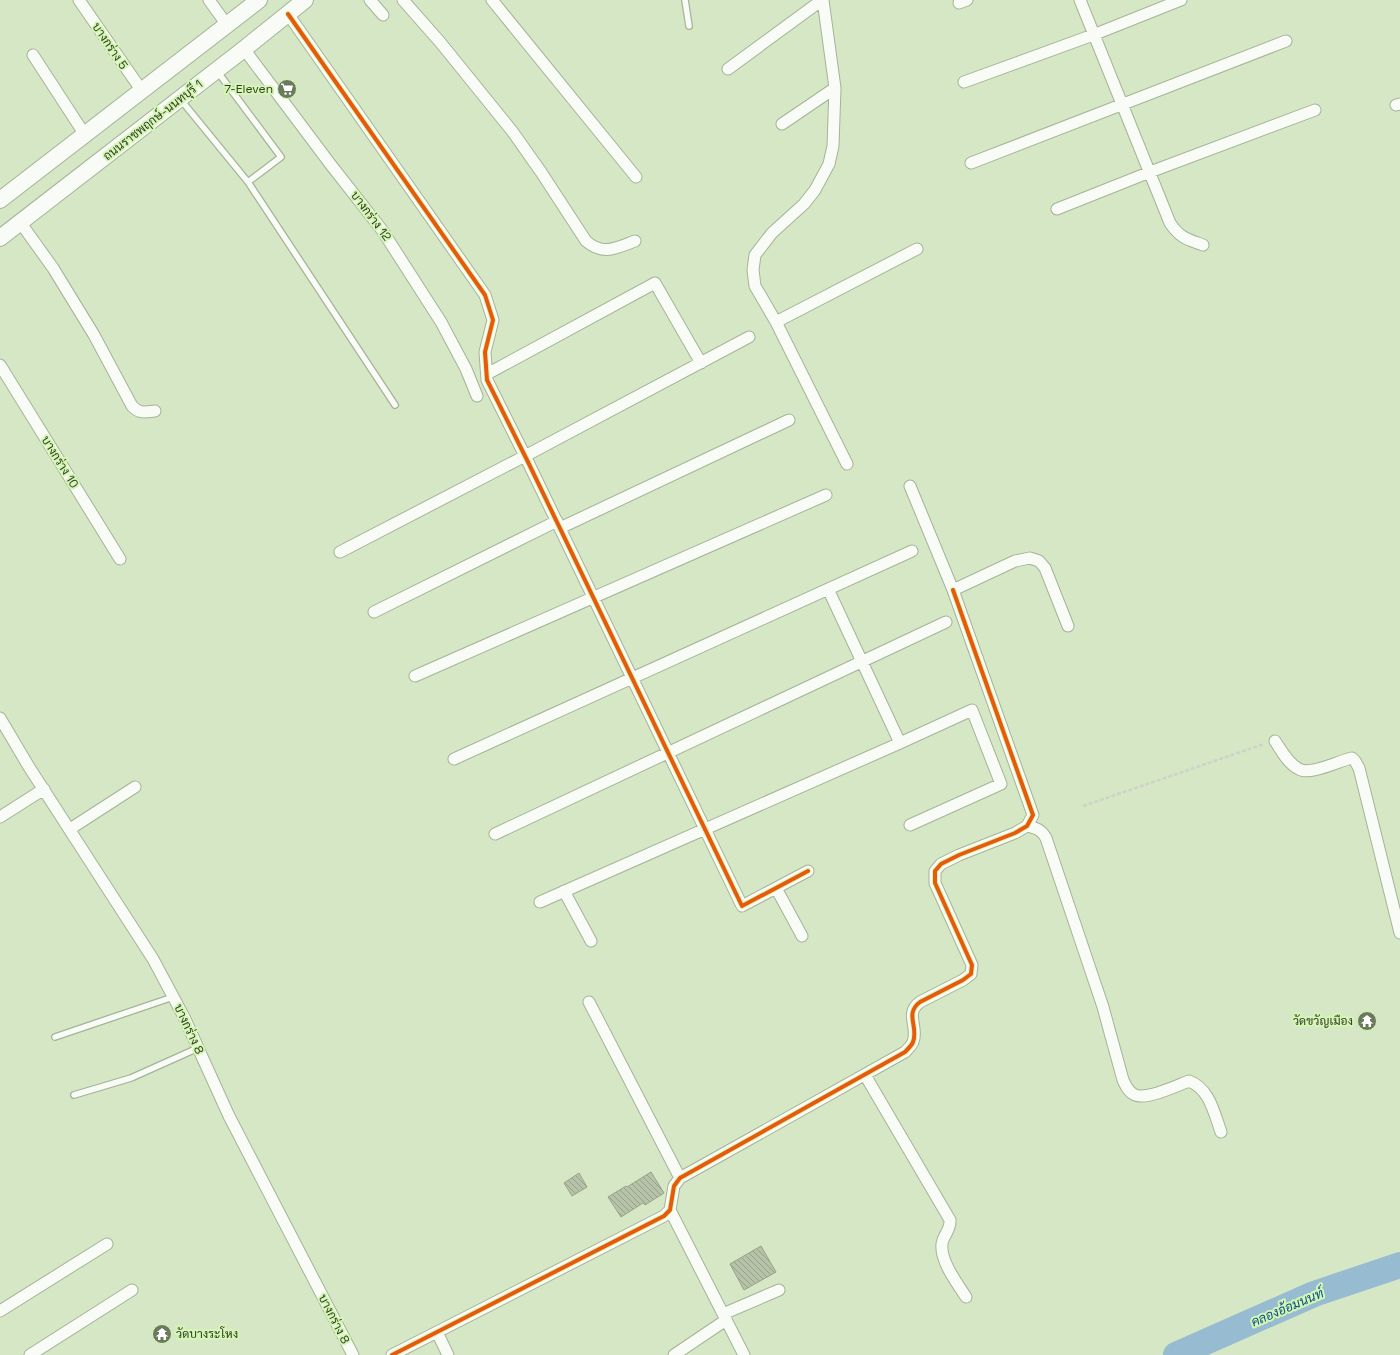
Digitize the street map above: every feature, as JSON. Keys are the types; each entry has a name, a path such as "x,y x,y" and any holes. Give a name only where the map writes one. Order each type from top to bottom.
{"main road":[{"path":"0,200 259,0"},
{"name":"ถนนราชพฤกษ์-นนทบุรี 1","path":"0,238 305,0"}],"street":[{"name":"บางกร่าง 5","path":"79,0 142,91"},
{"path":"209,0 227,25"},
{"path":"370,0 383,15"},
{"path":"402,0 440,42 512,131 586,241 592,247 601,250 611,250 635,241"},
{"path":"492,0 636,177"},
{"path":"728,69 823,0 835,88 833,146 829,164 815,190 804,204 772,234 755,255 753,270 755,286 776,322 847,464"},
{"path":"1080,0 1170,223 1176,233 1203,245"},
{"path":"964,82 1181,0"},
{"path":"288,14 485,295 492,320 485,352 487,380 742,906 808,871"},
{"path":"970,163 1286,41"},
{"name":"บางกร่าง 12","path":"244,49 382,230 441,322 466,369 477,396"},
{"path":"33,55 85,135"},
{"path":"782,124 835,88"},
{"path":"1057,209 1314,110"},
{"path":"20,222 52,268 85,322 132,406 141,412 155,411"},
{"path":"776,322 917,249"},
{"path":"487,374 655,283 701,363"},
{"path":"340,552 749,337"},
{"name":"บางกร่าง 10","path":"0,365 120,559"},
{"path":"374,612 558,525 789,420"},
{"path":"392,1355 664,1216 670,1210 674,1186 680,1178 905,1052 913,1042 914,1034 912,1015 915,1006 964,980 971,974 972,965 935,883 935,871 941,864 959,855 1015,833 1027,826 1033,815 953,590 910,486"},
{"path":"415,676 826,495"},
{"path":"454,759 912,551"},
{"path":"953,590 1015,561 1030,558 1039,561 1045,568 1068,626"},
{"path":"828,589 900,743"},
{"path":"495,834 946,622"},
{"path":"540,902 972,710 1001,784 910,825"},
{"name":"บางกร่าง 8","path":"0,718 29,767 153,959 198,1048 229,1116 353,1355"},
{"path":"1275,741 1291,763 1299,770 1309,772 1352,758 1355,761 1359,768 1400,933"},
{"path":"70,829 135,787"},
{"path":"0,817 44,789"},
{"path":"1027,826 1037,828 1042,831 1046,838 1103,1007 1123,1080 1128,1090 1135,1095 1145,1096 1189,1081 1208,1096 1221,1132"},
{"path":"776,888 802,936"},
{"path":"564,891 591,941"},
{"path":"589,1002 680,1178"},
{"path":"865,1075 950,1220 949,1231 942,1244 944,1261 966,1297"},
{"path":"670,1210 744,1355"},
{"path":"0,1312 108,1244"},
{"path":"30,1355 132,1290"},
{"path":"674,1355 725,1317 779,1290"},
{"path":"437,1332 448,1355"}],"lane":[{"path":"685,0 689,26"},
{"path":"217,70 281,158 248,182"},
{"path":"180,98 248,182 395,405"},
{"path":"56,1037 173,997"},
{"path":"74,1095 131,1078 198,1048"}],"path":[{"path":"1083,806 1275,741"}],"building":[{"path":"651,1172 664,1193 645,1205 643,1203 621,1217 608,1197"},
{"path":"579,1173 587,1187 572,1196 564,1183"},
{"path":"761,1246 776,1272 744,1290 730,1264"}],"waterway":[{"name":"คลองอ้อมนนท์","path":"1176,1355 1314,1294 1400,1265"}],"cycle path":[{"path":"288,14 485,295 493,320 485,352 487,380 742,906 808,871"},
{"path":"392,1355 664,1216 670,1210 674,1186 680,1178 905,1052 913,1042 914,1031 912,1016 915,1007 920,1002 963,980 971,974 972,965 935,883 935,871 941,864 959,855 1015,833 1027,826 1033,815 953,590"}],"place":[{"name":"7-Eleven","path":"287,89"},
{"name":"วัดขวัญเมือง","path":"1367,1021"},
{"name":"วัดบางระโหง","path":"162,1334"}]}
